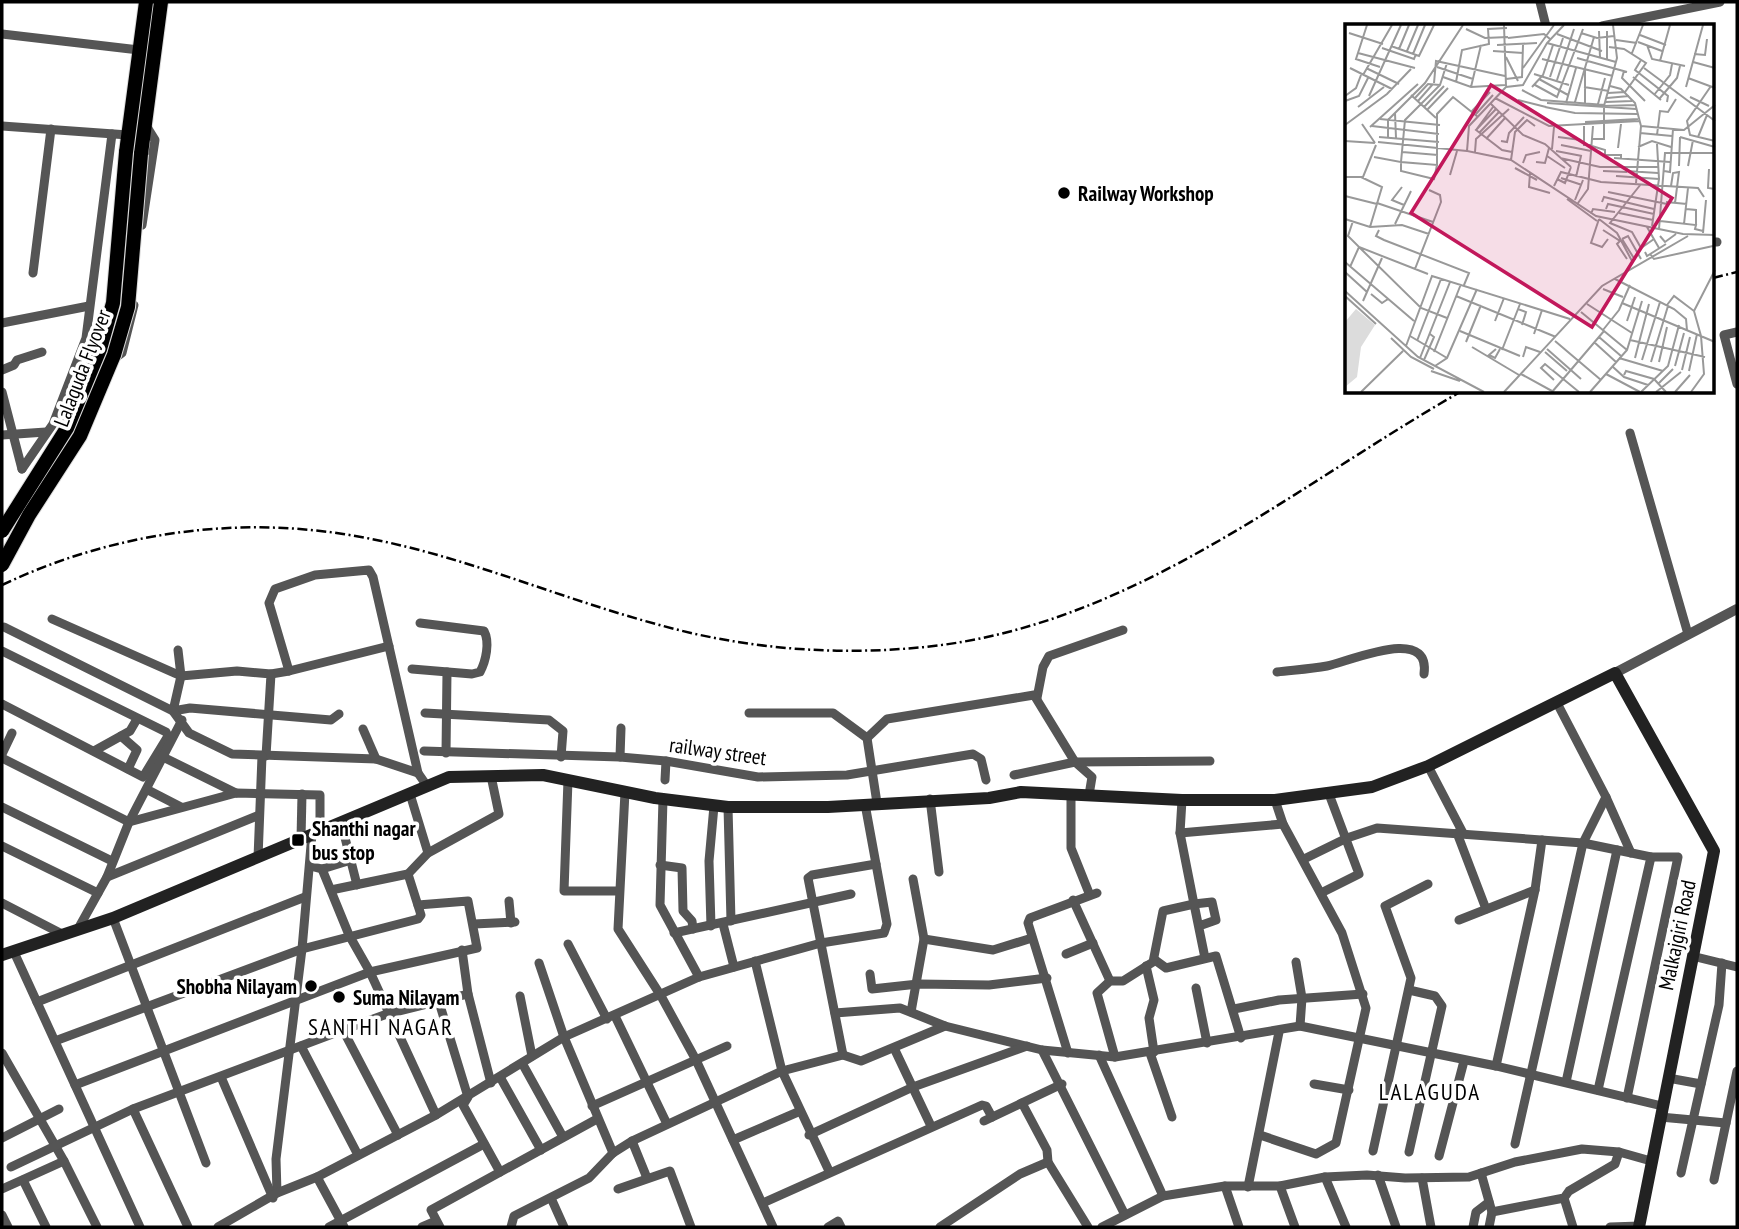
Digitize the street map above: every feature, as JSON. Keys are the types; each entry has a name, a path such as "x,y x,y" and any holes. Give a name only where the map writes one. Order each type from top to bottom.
{"main road":[{"name":"Lalaguda Flyover","path":"2,531 67,428 108,326 114,293 126,152 146,2"},
{"name":"Lalaguda Flyover","path":"2,565 29,515 80,436 114,355 128,307 141,154 161,2"},
{"path":"8,953 113,918 449,777 543,775 663,799 728,807 989,798 1021,792 1182,800 1275,800 1372,787 1428,766 1615,673"},
{"name":"Malkajgiri Road","path":"1615,673 1714,851 1640,1226"}],"street":[{"path":"1540,2 1546,24"},
{"path":"1612,24 1720,2"},
{"path":"2,34 139,50"},
{"path":"79,356 118,358 132,322 145,197 155,140 145,122"},
{"path":"2,126 128,135"},
{"path":"33,273 51,129"},
{"path":"2,392 22,469 46,432 86,338 112,134"},
{"path":"2,323 89,306"},
{"path":"1737,332 1724,335 1737,384"},
{"path":"2,370 14,365 17,360 42,352"},
{"path":"2,435 46,432"},
{"path":"1630,433 1688,634"},
{"path":"289,671 269,603 275,589 315,575 369,570 373,576 418,773 427,786"},
{"path":"1615,673 1737,609"},
{"path":"52,619 181,676 237,670 271,674 389,646"},
{"path":"412,669 480,672 484,665 486,634 480,629 420,623"},
{"path":"4,627 173,711 189,733 232,754 376,759 418,773"},
{"path":"1037,698 1042,667 1049,656 1124,630"},
{"path":"1277,672 1328,666 1383,649 1413,652 1422,656 1424,674"},
{"path":"173,711 181,676 178,650"},
{"path":"2,651 167,736 143,777 2,704"},
{"path":"446,753 447,672"},
{"path":"258,858 257,816 270,716 271,674"},
{"path":"867,738 887,719 1029,694 1037,698 1075,762 1092,777"},
{"path":"1558,703 1631,853"},
{"path":"173,711 190,708 331,720 339,714"},
{"path":"425,713 554,722 563,731 561,757"},
{"path":"218,1227 436,1115 564,1037 699,977 821,943 887,931 876,864 871,803 873,771 867,738 833,713 749,713"},
{"path":"93,751 130,731 138,719"},
{"path":"78,929 107,877 130,821 182,720"},
{"path":"620,757 621,728"},
{"path":"363,729 376,759"},
{"path":"12,733 2,756 130,821 236,793 318,794 321,798 319,822 307,836"},
{"path":"121,736 137,750 128,769"},
{"name":"railway street","path":"424,751 620,757 666,761 758,777 873,771 973,754 981,758 986,780"},
{"path":"163,757 236,793"},
{"path":"665,780 666,761"},
{"path":"1089,795 1092,777 1110,761"},
{"path":"1014,775 1075,762 1210,761"},
{"path":"1428,766 1460,833 1486,909"},
{"path":"331,890 408,874 428,853 499,814 491,776"},
{"path":"568,780 564,891 618,891"},
{"path":"148,790 181,807"},
{"path":"625,792 618,929 661,996 696,1060 773,1227"},
{"path":"275,1196 276,1159 310,866 302,794"},
{"path":"410,794 428,853"},
{"path":"1068,1053 1028,923 1030,918 1093,893 1071,848 1071,794"},
{"path":"1321,893 1358,876 1347,838 1329,794"},
{"path":"1515,1144 1583,843 1606,797"},
{"path":"663,799 660,905 699,977"},
{"path":"930,799 939,872"},
{"path":"1182,800 1180,833 1206,958"},
{"path":"1260,1135 1316,1154 1336,1143 1366,1008 1342,933 1283,824 1275,800"},
{"path":"711,926 709,861 714,806"},
{"path":"2,807 112,861"},
{"path":"728,807 727,923 734,967"},
{"path":"107,877 257,816"},
{"path":"341,822 357,885"},
{"path":"1180,833 1283,824"},
{"path":"1304,859 1347,838 1377,828 1583,843 1651,857 1678,857 1628,1098"},
{"path":"1496,1066 1535,890 1542,840"},
{"path":"2,846 98,893"},
{"path":"1566,1082 1617,850"},
{"path":"1598,1090 1651,857"},
{"path":"310,866 322,869 351,860"},
{"path":"844,1055 808,881 810,875 876,864"},
{"path":"660,865 682,868 683,911 691,919 693,929"},
{"path":"322,869 349,934 370,972 387,1014 436,1115"},
{"path":"55,1041 302,949 349,934 418,919 421,915 408,874"},
{"path":"911,1012 924,939 913,879"},
{"path":"1373,1151 1411,978 1385,906 1429,884"},
{"path":"1459,920 1535,890"},
{"path":"674,933 851,894"},
{"path":"37,1002 305,897"},
{"path":"1073,900 1110,981"},
{"path":"75,1085 370,972 477,948 467,901 418,905"},
{"path":"474,924 513,923 509,901"},
{"path":"2,902 62,934"},
{"path":"1172,1117 1152,1052 1149,1018 1154,1000 1150,963 1163,911 1212,902 1217,916 1212,922 1199,926"},
{"path":"113,918 181,1091 206,1163"},
{"path":"924,939 993,950 1032,938"},
{"path":"1066,954 1093,943"},
{"path":"568,944 647,1083 667,1124"},
{"path":"462,950 468,994 491,1083"},
{"path":"8,953 37,1002 140,1227"},
{"path":"1692,956 1737,967"},
{"path":"1150,963 1166,968 1217,957 1241,1038"},
{"path":"755,961 782,1071 798,1112 829,1171"},
{"path":"539,962 564,1037 612,1153"},
{"path":"1296,962 1302,998 1300,1026"},
{"path":"1115,1057 1096,996 1098,990 1110,981 1123,981 1150,963"},
{"path":"1681,1173 1719,1005 1721,963"},
{"path":"870,974 872,989 918,984 989,985 1046,978"},
{"path":"1196,988 1207,1044"},
{"path":"1409,990 1435,996 1441,1002 1409,1152"},
{"path":"11,1167 133,1109 387,1014 468,994"},
{"path":"1234,1009 1302,998 1363,994"},
{"path":"520,996 532,1056"},
{"path":"439,1002 468,1097 463,1105 500,1172"},
{"path":"835,1013 900,1008 945,1026 1042,1050 1115,1057 1279,1032 1300,1026 1496,1066 1628,1098 1661,1112 1693,1120 1726,1123"},
{"path":"511,1227 514,1216 589,1178 612,1153 632,1140 782,1071 844,1055 861,1062 945,1026"},
{"path":"343,1030 398,1135"},
{"path":"1248,1187 1279,1032"},
{"path":"301,1046 358,1155"},
{"path":"592,1106 727,1046"},
{"path":"809,1135 913,1087 1027,1046"},
{"path":"894,1048 931,1126"},
{"path":"1042,1050 1062,1084 1125,1215"},
{"path":"2,1053 64,1161 97,1227"},
{"path":"1099,1055 1163,1196"},
{"path":"1439,1156 1464,1061"},
{"path":"522,1063 563,1137"},
{"path":"1714,1180 1737,1071"},
{"path":"220,1077 275,1196"},
{"path":"500,1077 541,1150"},
{"path":"1668,1079 1701,1084"},
{"path":"763,1203 931,1126 985,1105 988,1119 1062,1084"},
{"path":"1314,1084 1349,1090"},
{"path":"1022,1102 1047,1150 1048,1162 1088,1227"},
{"path":"2,1138 59,1109"},
{"path":"133,1109 188,1227"},
{"path":"733,1140 798,1112"},
{"path":"422,1227 438,1224 431,1210 597,1119"},
{"path":"632,1140 647,1178"},
{"path":"329,1227 342,1224 484,1144"},
{"path":"1101,1227 1163,1196 1225,1186 1280,1186 1325,1177 1378,1175 1469,1177 1515,1162 1582,1149 1619,1152 1651,1161"},
{"path":"1473,1227 1478,1208 1564,1198 1569,1191 1615,1164 1619,1152"},
{"path":"2,1189 64,1161"},
{"path":"940,1227 1020,1174 1048,1162"},
{"path":"618,1189 666,1171 671,1172 691,1227"},
{"path":"1481,1173 1491,1207 1489,1227"},
{"path":"1378,1175 1396,1227"},
{"path":"317,1177 342,1224"},
{"path":"1325,1177 1346,1227"},
{"path":"1422,1178 1431,1227"},
{"path":"23,1180 46,1227"},
{"path":"1225,1186 1239,1227"},
{"path":"1280,1186 1295,1227"},
{"path":"551,1198 564,1227"},
{"path":"1564,1198 1573,1227"},
{"path":"2,1215 8,1227"},
{"path":"828,1227 838,1222 841,1227"},
{"path":"1610,1227 1640,1226"}],"railway":[{"path":"1714,278 1737,272"},
{"path":"2,585 83,553 125,542 212,529 299,529 383,541 422,551 689,633 790,648 857,651 925,647 1000,634 1071,612 1139,583 1205,549 1269,511 1457,394"}],"place":[{"name":"Railway Workshop","path":"1064,193"},
{"name":"Shanthi nagar bus stop","path":"298,840"},
{"name":"Shobha Nilayam","path":"311,986"},
{"name":"Suma Nilayam","path":"339,997"}],"district":[{"name":"SANTHI NAGAR","path":"381,1026"},
{"name":"LALAGUDA","path":"1430,1091"}]}
